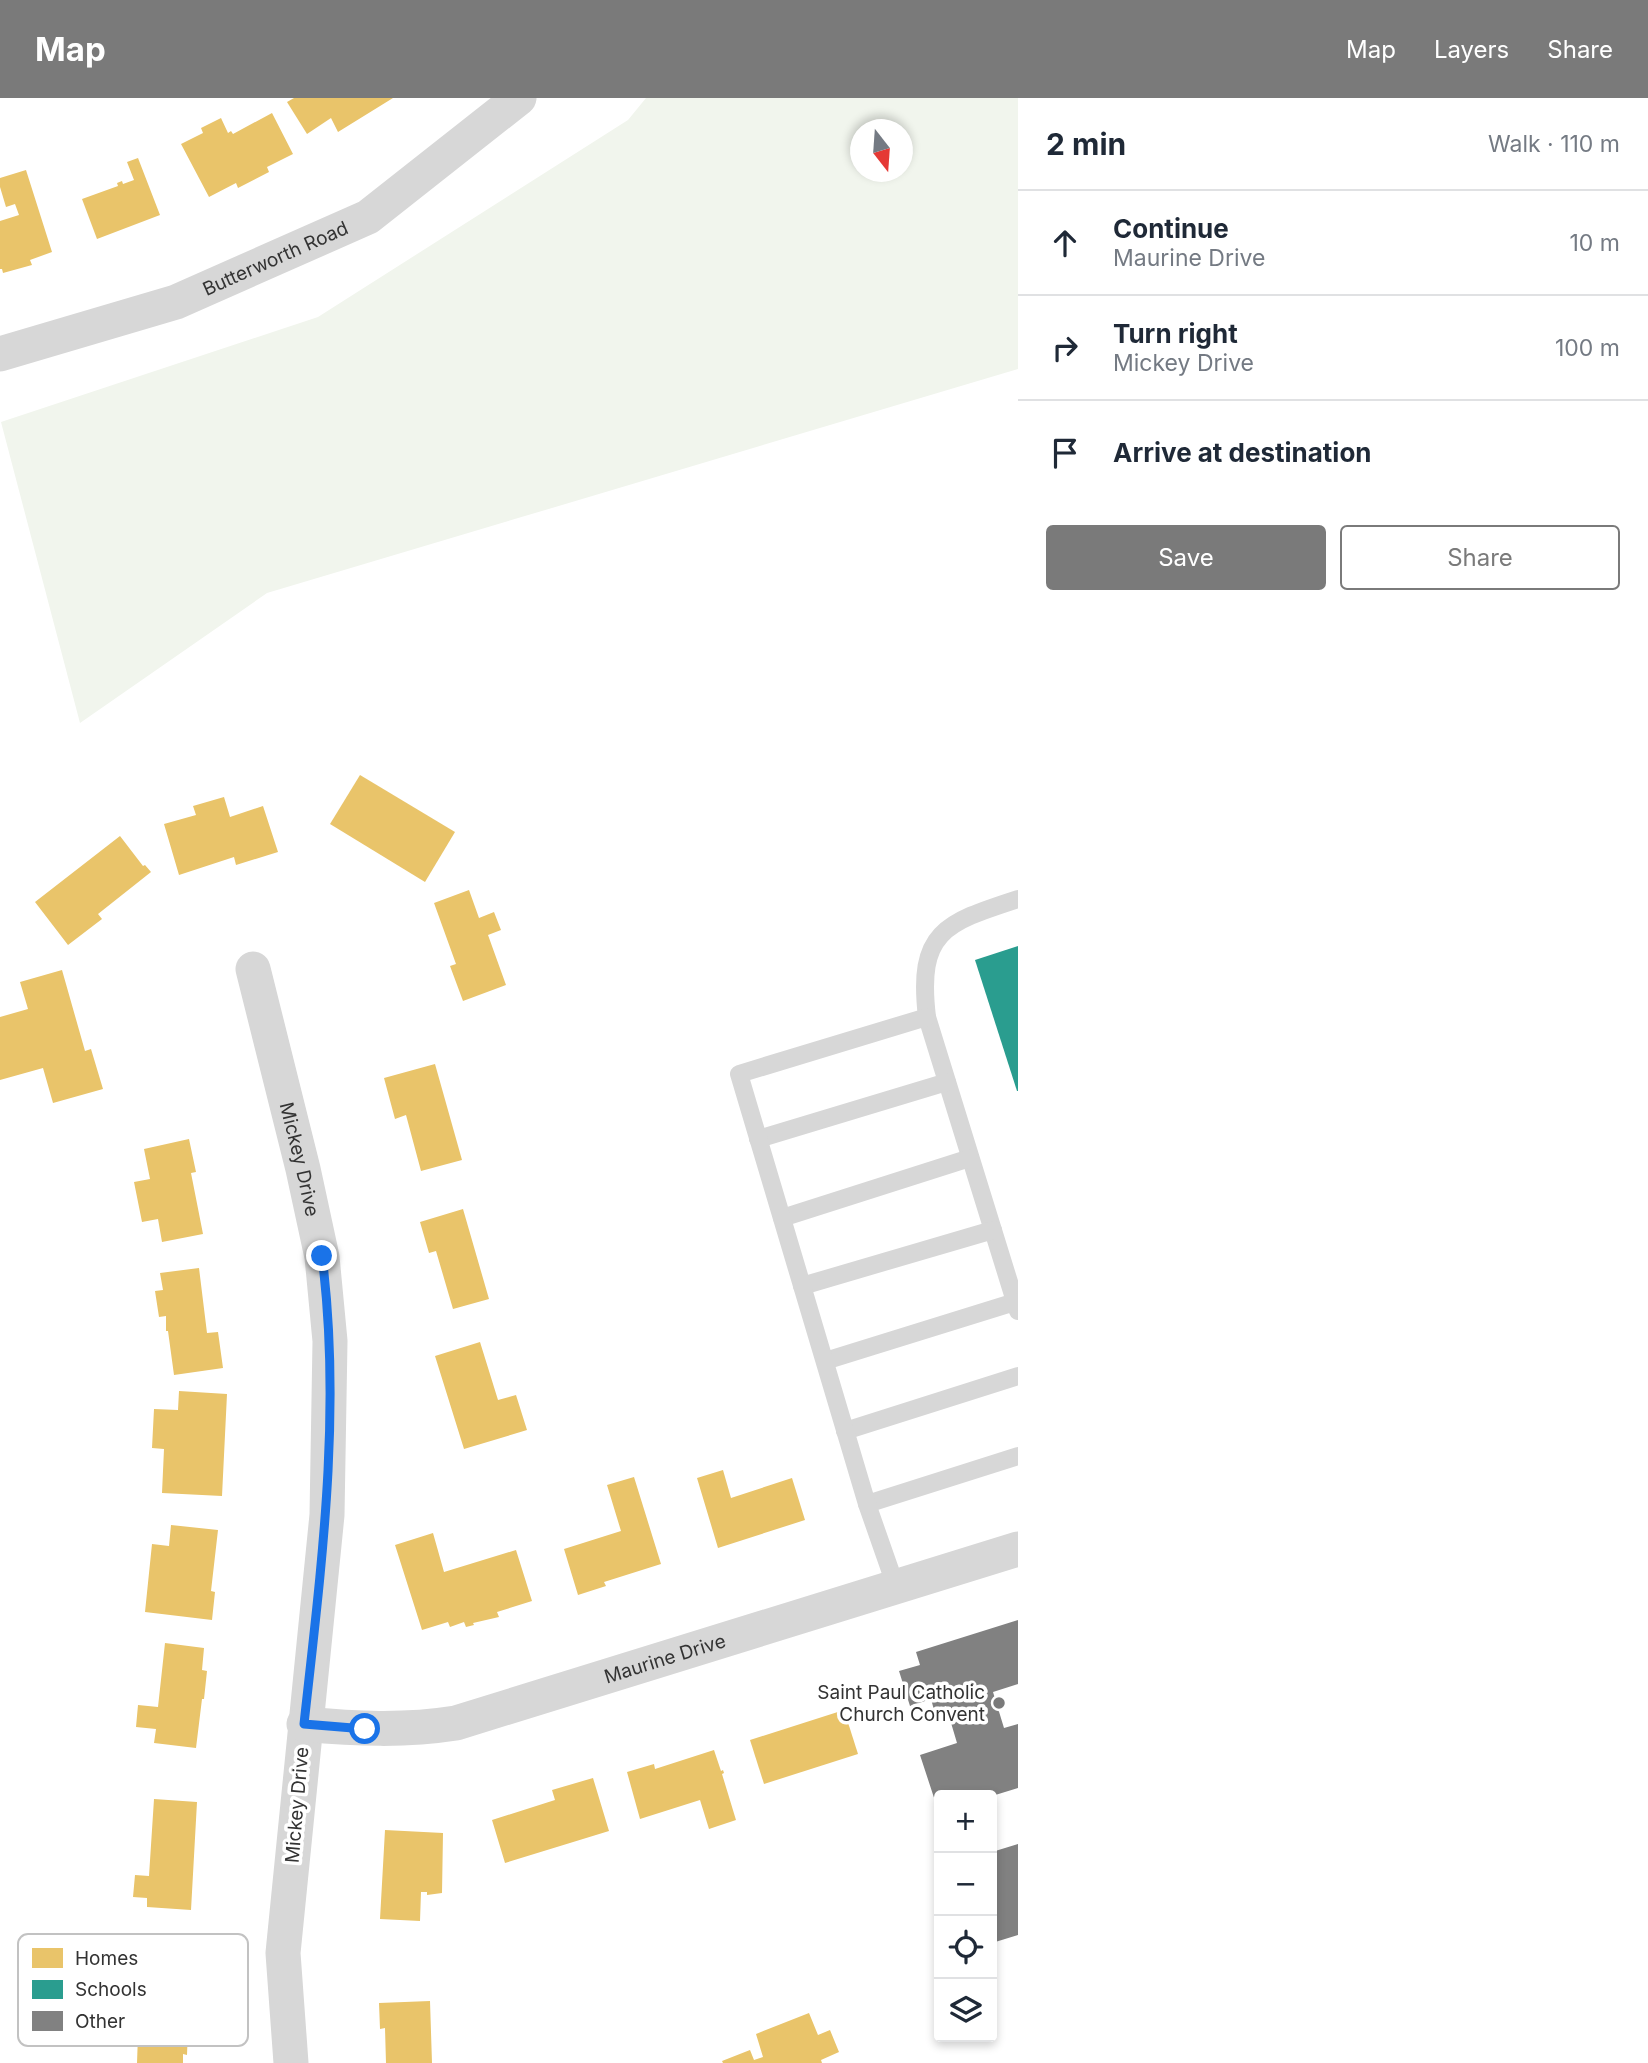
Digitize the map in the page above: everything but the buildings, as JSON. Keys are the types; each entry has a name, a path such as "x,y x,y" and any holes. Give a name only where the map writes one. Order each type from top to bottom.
{"street":[{"name":"Butterworth Road","path":"0,354 176,302 368,217 519,98"},
{"name":"Mickey Drive","path":"253,969 322,1256 330,1341 327,1515 283,1953 291,2063"},
{"name":"Maurine Drive","path":"304,1724 365,1729 424,1728 456,1723 1018,1549"}],"lane":[{"path":"825,1361 1017,1307 927,1017 924,993 929,953 936,939 947,927 967,916 1018,899"},
{"path":"896,1587 867,1504 739,1074 927,1017"},
{"path":"758,1139 947,1082"},
{"path":"782,1218 970,1158"},
{"path":"802,1286 993,1230"},
{"path":"845,1431 1018,1376"},
{"path":"867,1504 1018,1456"}],"shaded area":[{"path":"646,98 1018,98 1018,369 267,593 80,723 1,422 318,317 628,120"}],"place":[{"name":"Saint Paul Catholic Church Convent","path":"999,1703"}],"route":[{"path":"322,1256 330,1341 327,1515 304,1724 365,1729"}]}
